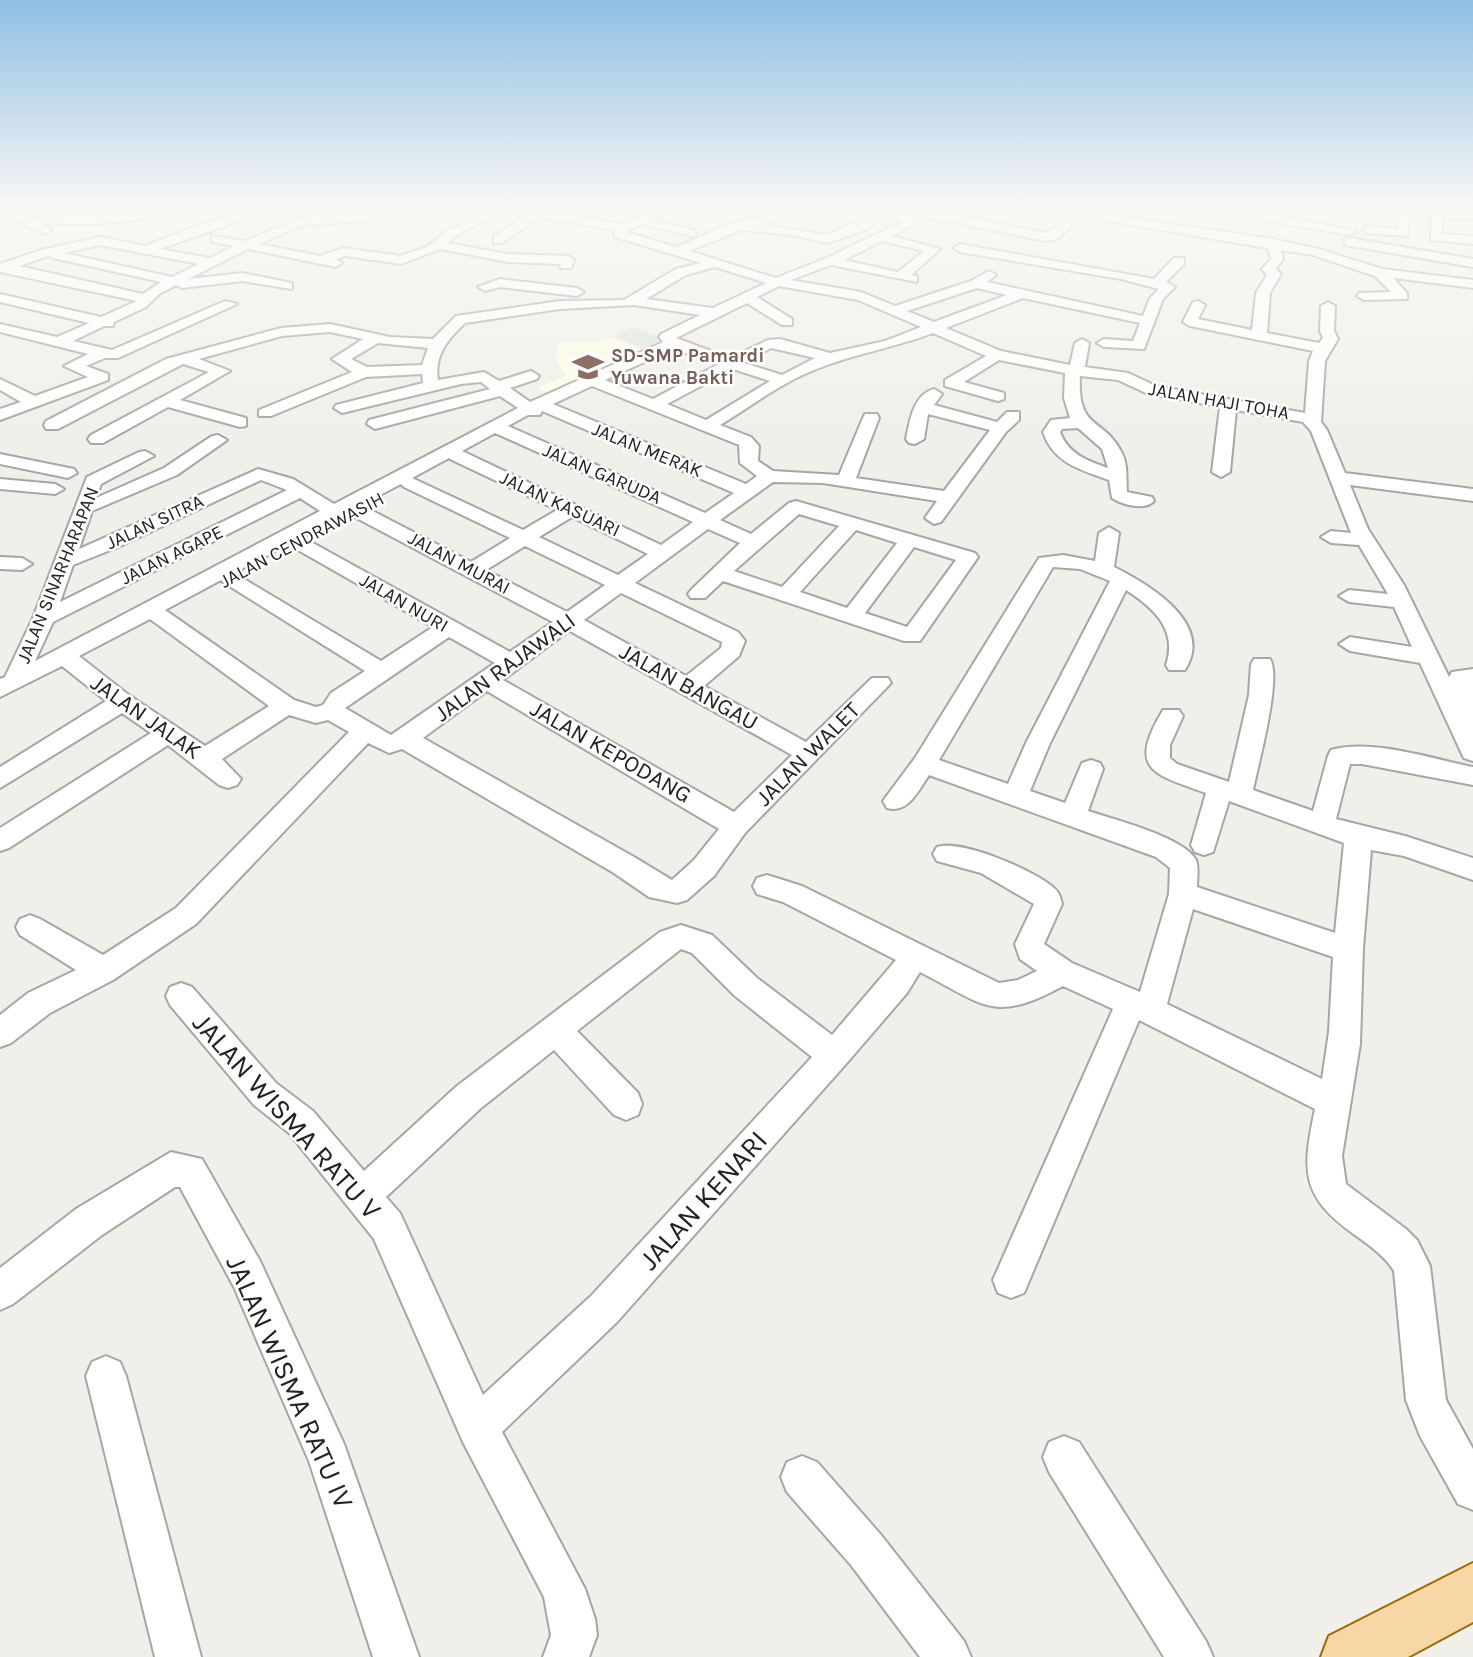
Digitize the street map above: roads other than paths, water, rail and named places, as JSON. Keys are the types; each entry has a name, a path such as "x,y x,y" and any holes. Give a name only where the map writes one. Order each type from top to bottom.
{"main road":[{"path":"1350,1657 1473,1591"}],"street":[{"path":"103,286 148,295 177,286"},
{"path":"59,342 141,304 148,295 164,286"},
{"path":"530,286 636,298 717,313"},
{"path":"432,386 429,367 437,344 461,318 507,315 560,304 621,305 656,286"},
{"path":"769,286 666,337 673,344 729,363 790,376 816,378"},
{"name":"JALAN HAJI TOHA","path":"803,286 862,296 997,355 1122,376 1140,387 1166,385 1195,390 1229,402 1301,415 1313,421 1341,478 1349,508 1402,602 1473,752"},
{"path":"895,310 969,286"},
{"path":"986,286 1149,321"},
{"path":"1050,300 1066,286"},
{"path":"1089,286 1157,298"},
{"path":"1104,344 1139,346 1157,298 1169,288 1165,286"},
{"path":"1259,336 1263,293 1267,286"},
{"path":"1364,296 1402,296 1393,286"},
{"path":"1397,290 1422,294"},
{"path":"707,426 790,376 830,358 870,351 1021,294"},
{"path":"0,298 156,333 160,337"},
{"path":"747,298 787,322"},
{"path":"0,328 113,355 160,337 230,304"},
{"path":"998,304 1131,318"},
{"path":"1180,336 1198,305"},
{"path":"1313,421 1317,361 1323,348 1331,340 1327,330 1328,306"},
{"path":"327,341 378,320"},
{"path":"1190,322 1323,348"},
{"path":"405,342 424,328"},
{"path":"52,425 177,360 297,329 349,332 405,342 437,344"},
{"path":"364,372 340,359 376,338"},
{"path":"936,347 954,338"},
{"path":"652,406 729,363 774,343 830,358"},
{"path":"1082,343 1071,389 1082,423"},
{"name":"JALAN CENDRAWASIH","path":"68,659 536,409 673,344"},
{"path":"97,439 222,371 217,367 130,349"},
{"path":"4,413 102,377 72,366 100,354"},
{"path":"997,355 951,383 998,396"},
{"path":"265,413 364,372 460,363"},
{"path":"375,424 501,388 531,376"},
{"path":"342,408 474,377 484,377 501,388"},
{"path":"595,379 652,406 745,442 750,446 749,463 769,476 794,475 846,481 949,497"},
{"path":"0,384 33,402"},
{"name":"JALAN MERAK","path":"501,388 536,409 748,492"},
{"path":"915,439 922,407 938,390"},
{"path":"167,402 240,422"},
{"path":"1221,472 1229,402"},
{"path":"922,407 1006,422 934,518"},
{"path":"4,413 122,447"},
{"path":"846,481 871,418"},
{"path":"1117,477 1069,459 1052,439 1051,432 1057,424 1082,423 1096,430 1114,454 1119,470 1117,477 1120,496 1145,501"},
{"name":"JALAN CENDRAWASIH","path":"7,690 298,542 347,510 410,483 498,429"},
{"name":"JALAN GARUDA","path":"498,429 752,542"},
{"path":"83,508 124,494 184,466 218,440"},
{"name":"JALAN KASUARI","path":"456,455 663,552"},
{"name":"JALAN SINARHARAPAN","path":"7,690 44,618 93,481 145,456"},
{"path":"4,464 68,473"},
{"path":"247,478 264,473 299,491 347,510"},
{"name":"JALAN RAJAWALI","path":"404,743 486,680 663,552 708,523 769,476"},
{"name":"JALAN SITRA","path":"62,562 111,544 247,478"},
{"path":"1341,478 1473,495"},
{"path":"410,483 526,537 619,586 734,641 731,651 689,686"},
{"path":"0,484 55,489"},
{"name":"JALAN AGAPE","path":"44,618 299,491"},
{"path":"698,594 722,574 752,542 796,507 968,557 914,635 722,574"},
{"path":"471,570 572,509"},
{"name":"JALAN MURAI","path":"347,510 568,621"},
{"path":"785,596 853,522"},
{"path":"1016,795 1113,575 1108,533"},
{"path":"1331,537 1366,540"},
{"path":"852,616 911,539"},
{"name":"JALAN NURI","path":"298,542 512,663"},
{"path":"896,801 924,764 1046,562 1064,560 1136,584 1177,628 1182,648 1177,665"},
{"path":"0,563 22,564"},
{"path":"230,578 381,671"},
{"path":"1349,596 1402,602"},
{"path":"157,614 286,706 316,715 331,711 404,743 624,865 659,890 669,893 683,888 704,868 736,826"},
{"name":"JALAN BANGAU","path":"568,621 810,754"},
{"path":"331,711 339,698 447,628"},
{"path":"1350,644 1427,657"},
{"name":"JALAN JALAK","path":"68,659 122,702 205,758 228,779"},
{"path":"1205,845 1229,792 1261,695 1262,664"},
{"path":"1473,677 1460,677 1459,682 1473,717"},
{"name":"JALAN KEPODANG","path":"486,680 736,826"},
{"name":"JALAN WALET","path":"736,826 880,682"},
{"path":"0,779 122,702"},
{"path":"205,758 286,706"},
{"path":"1171,716 1155,754 1158,762 1168,770 1358,837 1405,846 1473,869"},
{"path":"0,841 168,734"},
{"path":"0,1033 39,1003 103,971 187,916 359,737"},
{"path":"404,743 427,764 506,806 581,857"},
{"path":"1322,824 1340,756 1362,755 1473,776"},
{"path":"924,764 1073,815 1175,855 1184,864 1183,894 1140,1007 1011,1280"},
{"path":"1073,815 1091,769"},
{"path":"1358,837 1348,950 1344,1047 1331,1100 1325,1175 1328,1189 1386,1234 1405,1252 1412,1266 1426,1400 1434,1422 1473,1489"},
{"path":"946,854 988,864 1046,897 1048,904 1029,944 1030,950 1062,972 1331,1100"},
{"path":"767,886 792,894 996,996 1009,997 1062,972"},
{"path":"1183,894 1348,950"},
{"path":"30,927 103,971"},
{"path":"363,1195 469,1097 670,941 681,937 702,944 746,987 834,1055"},
{"name":"JALAN KENARI","path":"477,1428 604,1309 834,1055 896,984 914,957"},
{"name":"JALAN WISMA RATU V","path":"181,996 265,1094 301,1122 387,1226 477,1428 563,1589 573,1619 574,1635 566,1657"},
{"path":"555,1030 626,1104"},
{"name":"JALAN WISMA RATU IV","path":"0,1291 89,1222 171,1169 190,1171 247,1274 330,1459 397,1657"},
{"path":"106,1376 178,1657"},
{"path":"1064,1457 1190,1657"},
{"path":"802,1477 866,1550 948,1657"}],"place":[{"name":"SD-SMP Pamardi Yuwana Bakti","path":"588,367"}]}
